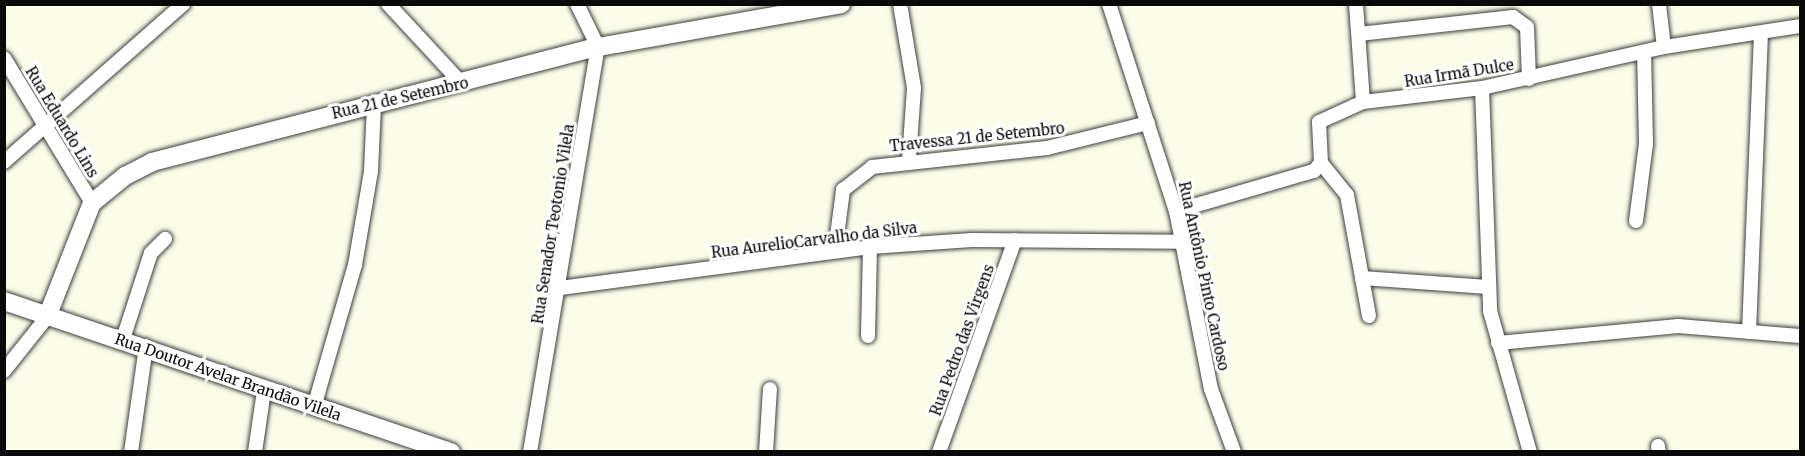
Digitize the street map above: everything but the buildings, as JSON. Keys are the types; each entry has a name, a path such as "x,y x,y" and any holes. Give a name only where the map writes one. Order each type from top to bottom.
{"street":[{"path":"4,162 183,4"},
{"path":"388,4 462,84"},
{"path":"577,4 598,47"},
{"name":"Rua 21 de Setembro","path":"47,317 92,203 124,176 183,151 462,84 598,47 841,4"},
{"path":"900,4 914,88 909,160"},
{"name":"Rua Antônio Pinto Cardoso","path":"1109,4 1176,210 1211,389 1234,452"},
{"path":"1356,4 1364,102"},
{"path":"1659,4 1664,47"},
{"path":"1359,34 1513,17 1527,27 1529,79"},
{"name":"Rua Irmã Dulce","path":"1321,163 1319,122 1364,102 1482,88 1664,47 1800,26"},
{"path":"1749,332 1761,33"},
{"name":"Rua Senador Teotonio Vilela","path":"530,452 560,288 598,47"},
{"path":"1636,221 1646,144 1644,52"},
{"name":"Rua Eduardo Lins","path":"4,58 92,203"},
{"path":"1482,88 1488,287 1498,344 1530,452"},
{"path":"315,407 355,265 371,171 374,104"},
{"name":"Travessa 21 de Setembro","path":"835,251 839,199 848,182 872,167 909,160 1047,148 1148,123"},
{"path":"1176,210 1304,177 1321,163 1347,195 1369,316"},
{"path":"123,339 151,253 165,239"},
{"name":"Rua AurelioCarvalho da Silva","path":"560,288 870,247 1015,240 1181,242"},
{"name":"Rua Pedro das Virgens","path":"939,452 1015,240"},
{"path":"868,336 870,247"},
{"path":"1362,278 1488,287"},
{"name":"Rua Doutor Avelar Brandão Vilela","path":"4,301 47,317 146,346 264,390 451,452"},
{"path":"4,371 47,317"},
{"path":"1498,344 1678,326 1800,336"},
{"path":"131,452 146,346"},
{"path":"766,452 770,389"},
{"path":"255,452 264,390"}]}
